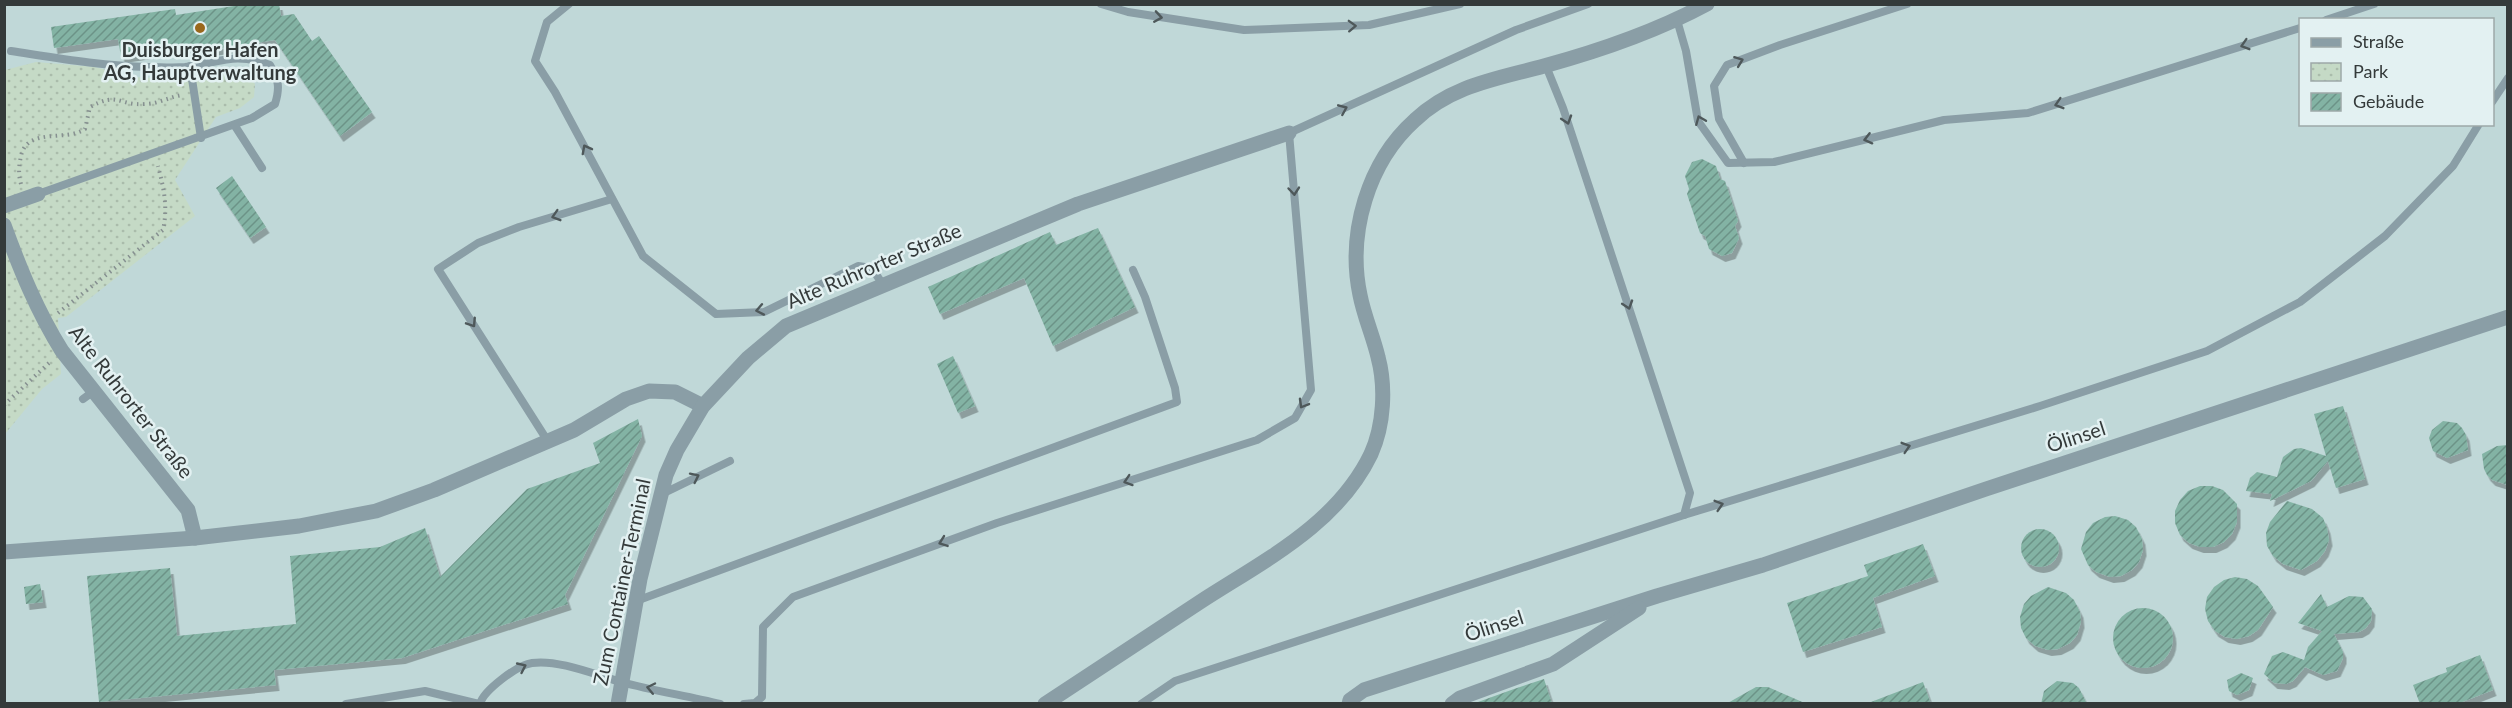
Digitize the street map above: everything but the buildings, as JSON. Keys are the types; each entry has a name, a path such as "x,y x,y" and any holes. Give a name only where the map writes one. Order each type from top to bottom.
{"street":[{"path":"1045,704 1287,545 1335,507 1371,454 1380,421 1383,387 1381,371 1367,328 1356,276 1359,228 1373,178 1390,147 1400,135 1423,113 1450,94 1473,84 1546,66 1677,20 1707,4"},
{"name":"Alte Ruhrorter Straße","path":"703,406 748,358 786,326 1078,204 1289,133"},
{"path":"4,206 33,196"},
{"name":"Alte Ruhrorter Straße","path":"4,225 26,285 45,324 88,395 188,510 195,538"},
{"name":"Ölinsel","path":"1350,704 1350,700 1364,690 1657,596 1763,565 2508,317"},
{"path":"4,552 195,538 299,526 376,511 434,490 574,430 626,399 649,391 675,392 703,406"},
{"name":"Zum Container-Terminal","path":"618,704 636,601 666,475 677,450 703,406"},
{"name":"Ölinsel","path":"1452,704 1460,698 1553,664 1657,596"}],"lane":[{"path":"569,4 547,22 535,61 555,92 643,256 716,314 764,312 858,266 872,268 883,285"},
{"path":"1101,4 1128,12 1244,30 1369,25 1458,5"},
{"path":"744,704 755,703 762,697 763,627 794,597 998,523 1257,440 1295,418 1311,390 1289,133 1515,30 1588,4"},
{"path":"1744,163 1719,119 1714,86 1727,65 1780,45 1907,4"},
{"path":"2332,18 2374,4"},
{"path":"1677,20 1686,51 1698,121 1728,164 1774,162 1944,120 2028,113 2299,29"},
{"path":"11,51 92,63 146,67 190,66 230,57 270,65 279,83 280,91 275,104 235,126 33,196"},
{"path":"190,66 201,138"},
{"path":"1546,66 1563,108 1690,493 1684,515"},
{"path":"2494,100 2508,78"},
{"path":"235,126 262,168"},
{"path":"1141,704 1175,681 1684,515 2040,406 2207,351 2300,302 2385,236 2453,166 2478,126"},
{"path":"547,440 438,269 478,243 519,227 612,199"},
{"path":"636,601 1177,402 1175,388 1145,297 1133,270"},
{"path":"661,494 729,461"},
{"path":"346,704 425,691 479,703 495,684 533,662 579,669 622,682 720,704"}],"path":[{"path":"33,196 20,182 18,166 22,150 30,140 78,134 85,129 90,107 105,99 118,98 133,104 144,105 194,93"},
{"path":"45,324 163,230 166,216 166,194 155,153"},
{"path":"4,405 62,351"}],"shaded area":[{"path":"4,5 2507,5 2507,703 5,703"}],"green space":[{"path":"36,62 95,67 133,77 172,79 234,70 247,74 255,84 254,97 240,108 216,117 175,180 195,216 66,317 58,318 61,374 42,389 5,434 5,70"}],"place":[{"name":"Duisburger Hafen AG, Hauptverwaltung","path":"200,28"}]}
